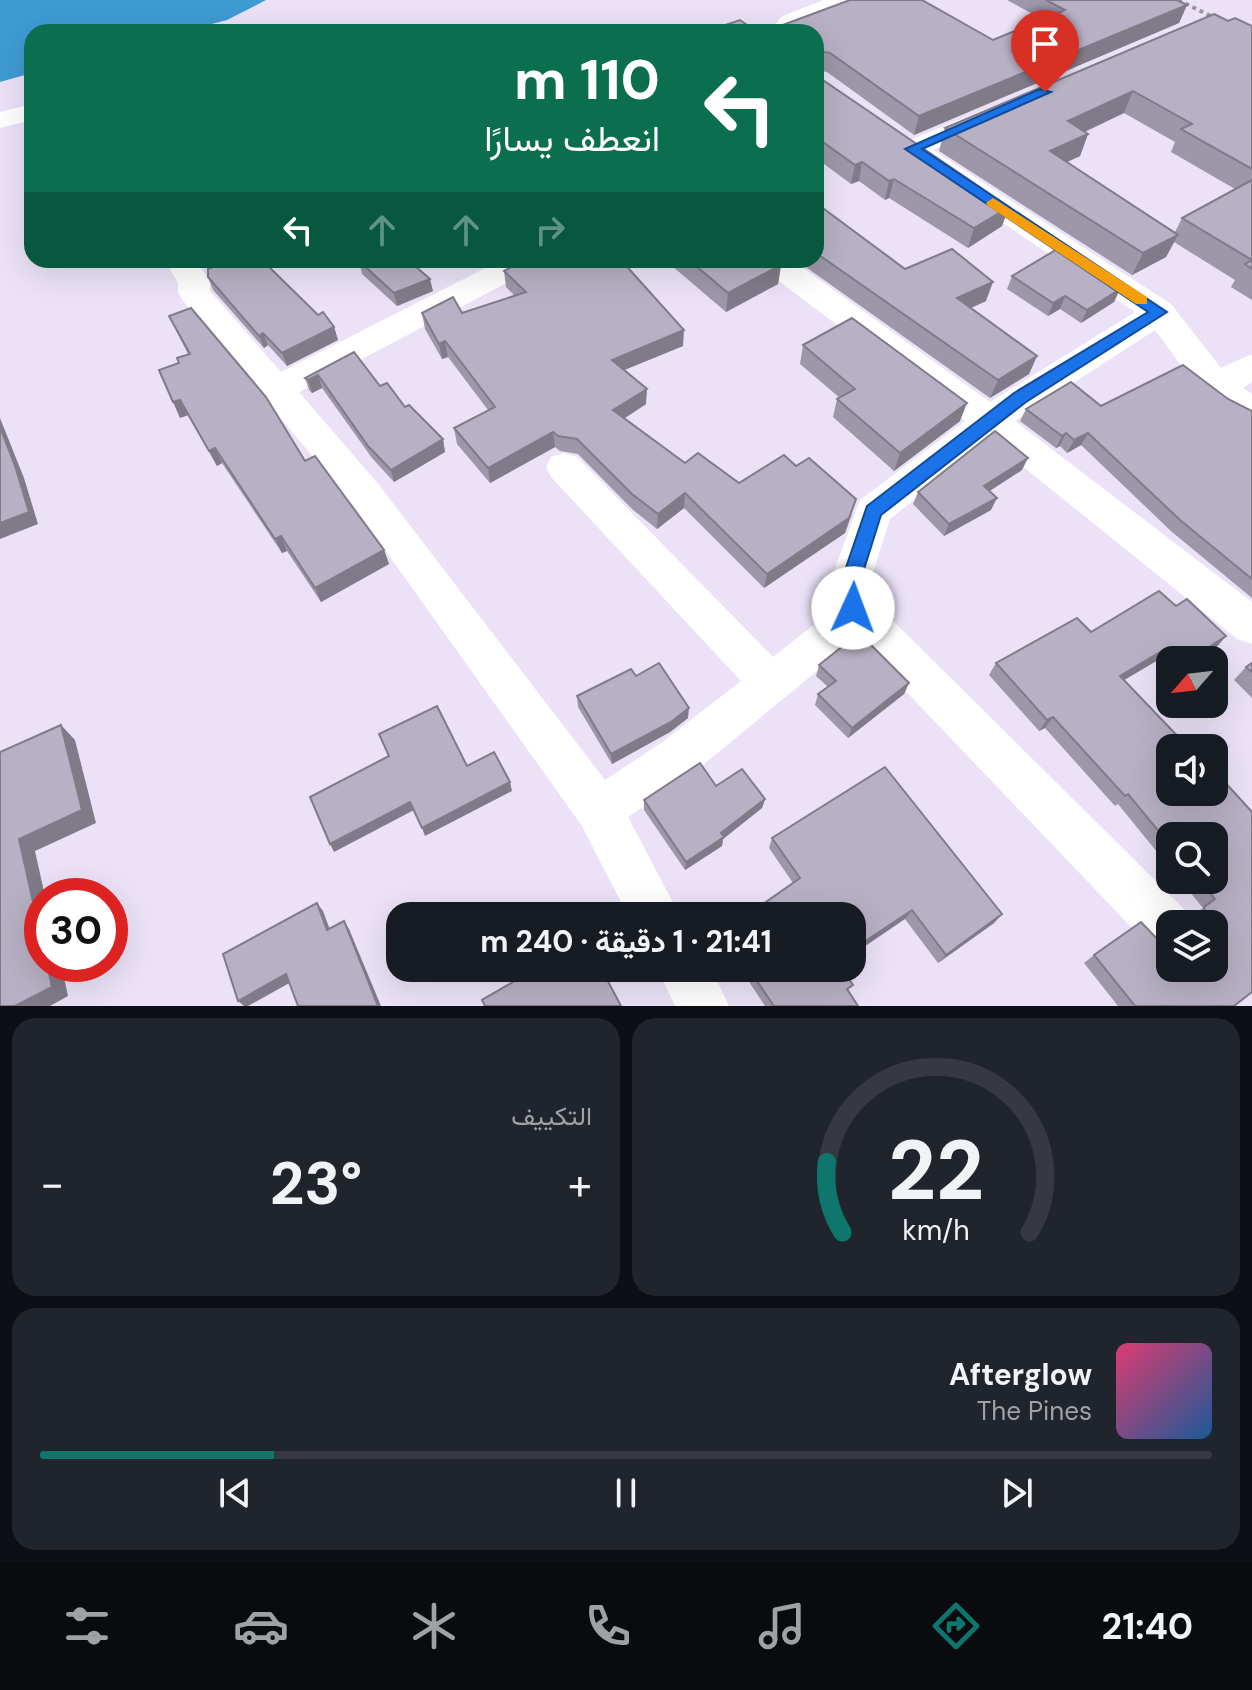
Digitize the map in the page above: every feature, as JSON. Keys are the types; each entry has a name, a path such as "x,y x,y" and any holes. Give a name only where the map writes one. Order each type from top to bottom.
{"street":[{"path":"788,24 845,0"},
{"path":"1024,101 900,140 1159,312 1217,387 1252,412"},
{"path":"0,120 24,114"},
{"path":"186,268 194,283 194,293 366,495 599,810 648,902"},
{"path":"276,389 510,268"},
{"path":"782,268 990,421 1252,626"},
{"path":"1156,917 853,608 850,582 874,511 1020,398 1159,312"},
{"path":"1217,387 1252,366"},
{"path":"564,467 772,685"},
{"path":"599,810 677,758 772,685 840,629 853,608"},
{"path":"690,982 703,1006"}],"path":[{"path":"1178,0 1216,18"}],"water":[{"path":"0,0 266,0 227,20 212,24 24,24 24,75 0,82"}],"building":[{"path":"850,0 922,0 993,40 1065,10 1046,0 1177,0 1187,5 919,116 830,53 824,52 824,24 786,24"},
{"path":"1214,14 1228,21 1235,18 1252,26 1252,169 1181,129 1192,124 1133,91 1068,121 1088,134 1050,151 1178,235 1143,253 945,128"},
{"path":"824,81 1009,207 974,228 894,179 889,181 862,162 855,165 824,143"},
{"path":"1252,180 1252,260 1182,218"},
{"path":"824,209 905,269 952,249 993,282 957,298 1037,356 998,380 824,259"},
{"path":"1059,248 1120,289 1087,310 1065,296 1053,303 1012,276"},
{"path":"270,268 318,315 323,312 334,327 282,353 263,333 259,336 208,277 208,269"},
{"path":"367,268 417,268 430,279 394,293"},
{"path":"510,268 628,268 684,330 612,360 647,389 613,410 685,463 698,453 739,483 784,455 796,466 809,458 856,499 849,518 767,574 685,493 658,514 632,494 577,439 558,436 553,432 488,468 454,428 495,407 445,341 439,344 422,313 453,297 462,313 526,292 504,271"},
{"path":"698,268 775,268 728,293"},
{"path":"191,308 266,397 305,461 315,456 384,550 315,588 281,536 275,539 215,448 209,451 180,400 173,402 159,370 179,363 177,358 190,354 169,316"},
{"path":"852,318 967,403 900,453 837,399 855,389 803,345"},
{"path":"354,352 380,386 387,383 405,407 409,405 443,439 391,470 368,446 318,375 308,380 305,378"},
{"path":"1183,365 1228,399 1252,411 1252,579 1180,520 1088,433 1074,440 1066,433 1062,436 1026,409 1071,382 1101,406"},
{"path":"0,427 29,512 0,523"},
{"path":"995,431 1028,458 984,486 997,498 949,524 918,492"},
{"path":"1159,591 1176,606 1187,599 1226,636 1211,646 1156,646 1156,655 1120,676 1156,714 1156,718 1160,718 1176,734 1156,734 1156,806 1228,806 1228,785 1252,812 1252,992 1234,1006 1135,1006 1094,955 1141,922 1156,938 1156,982 1228,982 1228,910 1205,910 1204,907 1215,899 1211,894 1228,894 1228,822 1156,822 1156,828 1128,794 1125,796 1053,717 1047,720 996,663 1077,618 1091,632"},
{"path":"859,633 909,683 852,728 818,694 836,681 819,665"},
{"path":"659,663 689,708 671,722 611,754 577,696 631,669 636,676"},
{"path":"437,706 467,766 494,752 510,782 422,828 410,802 330,844 310,797 389,756 379,734"},
{"path":"61,725 82,810 19,839 28,878 24,878 24,982 51,982 52,987 15,1006 0,1006 0,752"},
{"path":"700,763 716,786 742,769 765,799 721,833 724,837 686,862 644,800"},
{"path":"885,767 1002,914 946,955 912,910 866,941 866,902 766,902 800,878 772,838"},
{"path":"317,903 327,930 344,921 378,1006 298,1006 286,974 238,1001 223,954"},
{"path":"513,982 608,982 621,1006 485,1006 482,1000"},
{"path":"758,982 851,982 853,985 847,989 858,1006 774,1006"}],"slow traffic":[{"path":"993,203 1142,301"}],"route":[{"path":"853,608 850,582 874,511 1020,398 1159,312 912,149 1045,92"}]}
